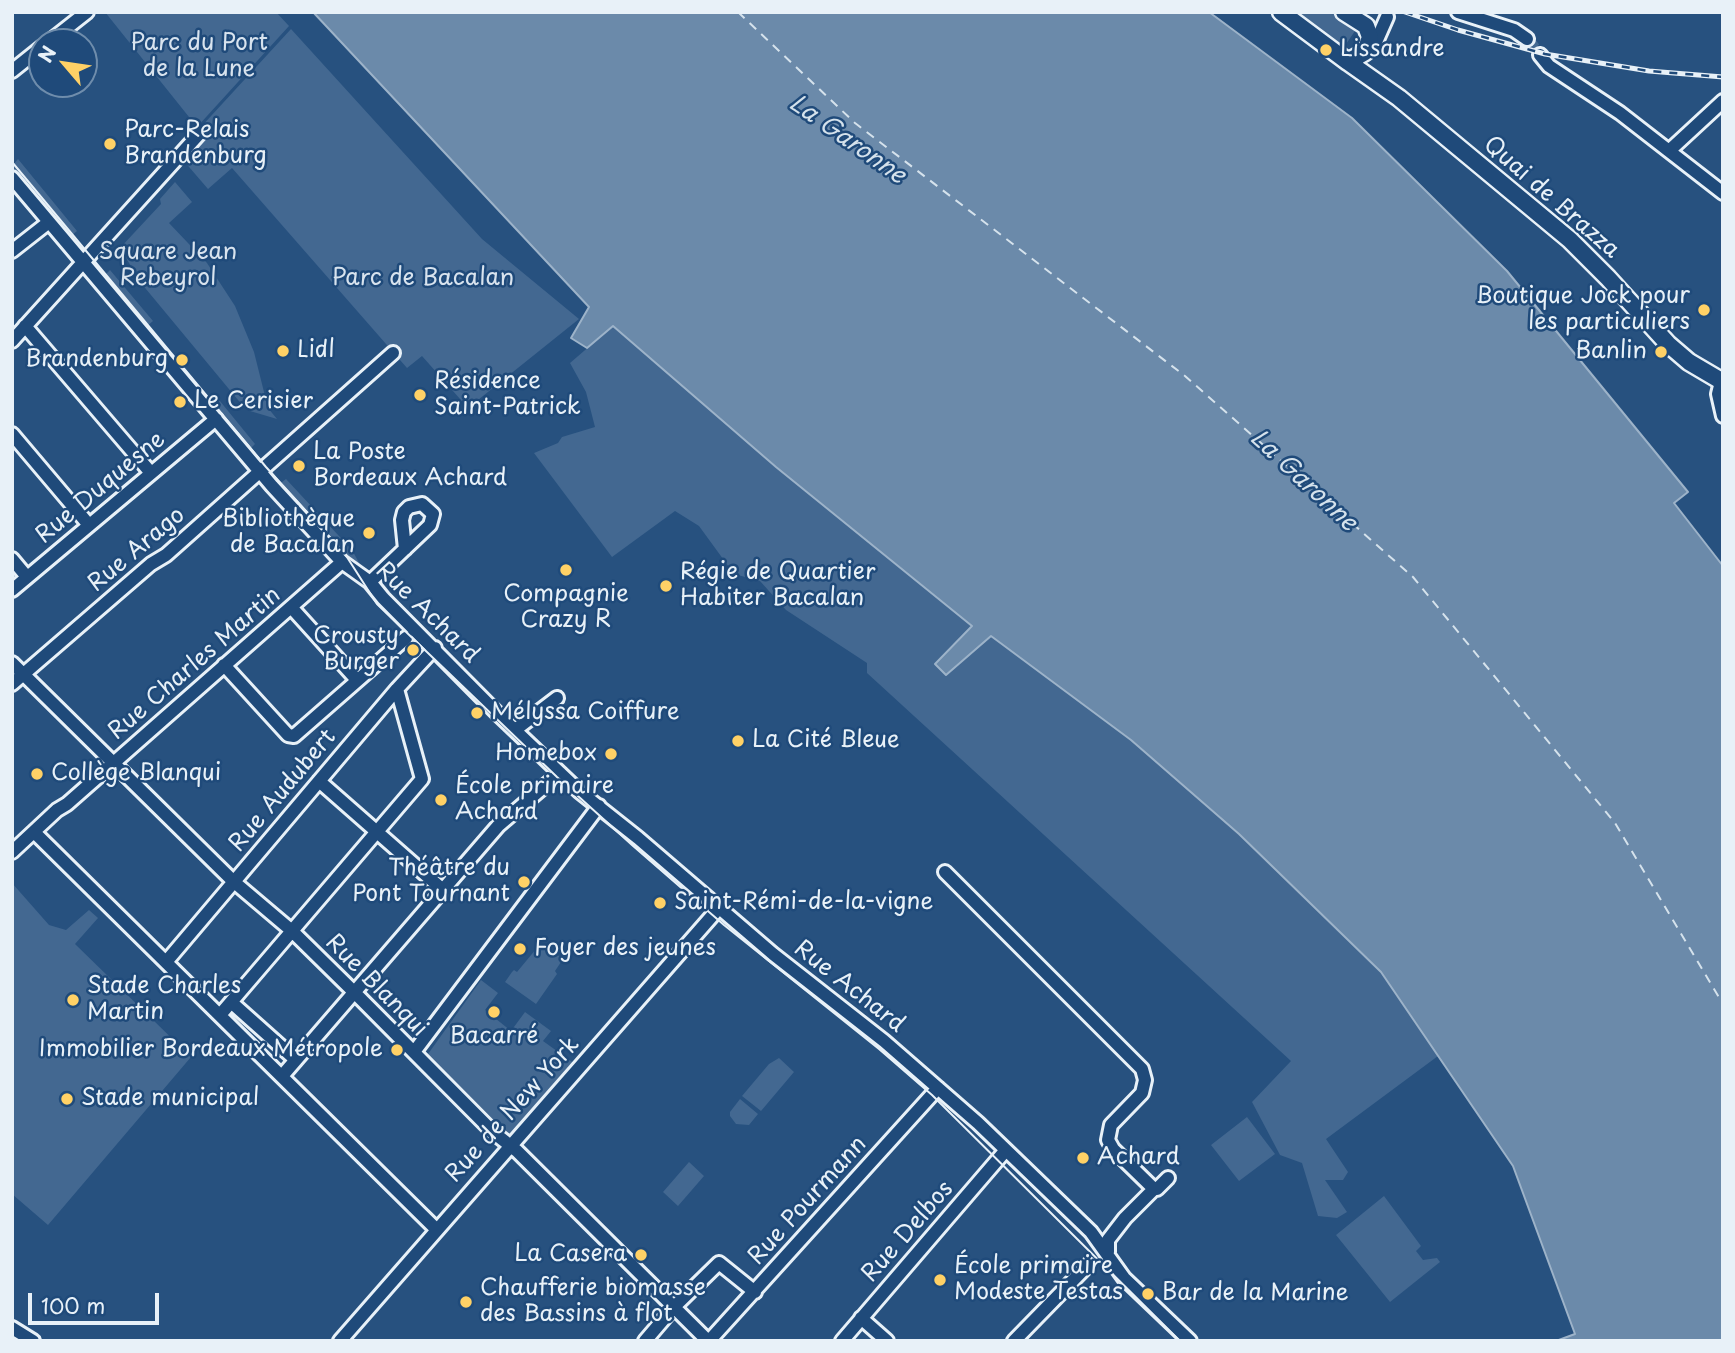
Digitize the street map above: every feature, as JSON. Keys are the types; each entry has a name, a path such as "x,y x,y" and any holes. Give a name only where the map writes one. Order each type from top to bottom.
{"main road":[{"name":"Quai de Brazza","path":"1281,12 1381,86 1570,240 1668,344 1689,362 1722,382"},
{"path":"1344,12 1366,26 1370,37 1366,50 1348,62"},
{"name":"Quai de Brazza","path":"1366,50 1366,67 1381,86"}],"street":[{"path":"67,28 87,12"},
{"path":"1458,12 1514,30 1527,39"},
{"path":"1366,26 1376,27 1386,19 1376,42 1366,50"},
{"path":"1539,55 1549,66 1670,150 1723,193"},
{"path":"12,71 28,58"},
{"path":"1670,150 1723,101"},
{"path":"12,341 199,134"},
{"name":"Rue Achard","path":"12,178 260,472 342,562 370,582 560,774 773,954 884,1041 1006,1150 1085,1227 1108,1253 1124,1278 1189,1341"},
{"path":"12,251 49,222"},
{"path":"25,327 151,473"},
{"name":"Rue Arago","path":"12,684 151,564 166,555 393,353"},
{"name":"Quai de Brazza","path":"1722,382 1717,394 1723,416"},
{"name":"Rue Duquesne","path":"12,590 216,419"},
{"path":"12,434 89,525"},
{"path":"370,582 405,549"},
{"path":"12,559 27,577"},
{"name":"Rue Charles Martin","path":"12,852 342,562"},
{"path":"291,607 358,680"},
{"path":"224,665 288,734 294,736 406,638"},
{"name":"Rue Audubert","path":"166,961 435,648"},
{"name":"Rue Blanqui","path":"12,663 233,881 292,931 500,1139 511,1146 708,1341"},
{"path":"220,1015 422,779 397,689"},
{"path":"515,730 557,698"},
{"path":"282,1076 498,826 560,774"},
{"path":"319,781 443,890"},
{"path":"414,1052 599,806"},
{"path":"34,832 436,1229"},
{"path":"945,872 1142,1069 1145,1080 1142,1093 1111,1125 1108,1140 1113,1149 1154,1189"},
{"name":"Rue de New York","path":"340,1341 719,908"},
{"path":"231,1002 296,1060"},
{"name":"Rue Pourmann","path":"708,1341 938,1088"},
{"name":"Rue Delbos","path":"842,1341 1006,1150"},
{"path":"1108,1253 1108,1240 1125,1218 1168,1178"},
{"path":"1085,1227 1100,1230 1125,1218"},
{"path":"645,1341 674,1307 719,1263 755,1292"},
{"path":"1014,1341 1088,1265"},
{"path":"861,1318 887,1341"},
{"path":"12,1328 33,1341"}],"green space":[{"name":"Parc du Port de la Lune","path":"105,12 276,12 289,26 197,127"},
{"path":"1291,12 1329,12 1357,28 1342,50"},
{"name":"Parc de Bacalan","path":"291,29 482,239 579,319 468,408 422,356 407,368 232,168 208,189 177,153"},
{"path":"18,159 77,231 71,236 12,166"},
{"name":"Square Jean Rebeyrol","path":"175,182 192,202 169,223 207,263 235,306 254,352 268,408 277,419 250,411 243,406 141,283 120,248 161,204 160,199"},
{"path":"110,270 153,321 146,327 104,276"},
{"path":"613,326 776,467 973,626 935,663 946,675 991,635 1131,740 1239,834 1381,972 1438,1056 1326,1139 1348,1172 1343,1180 1325,1180 1347,1212 1337,1218 1318,1216 1302,1163 1280,1155 1252,1102 1291,1061 867,673 867,663 786,610 760,581 734,574 699,526 675,511 612,557 534,453 558,443 562,437 595,427 586,392 570,363"},
{"path":"215,395 255,444 249,450 209,401"},
{"path":"286,479 352,550 363,570 350,566 278,485"},
{"name":"Stade Charles Martin","path":"12,883 49,925 66,930 89,910 98,918 75,944 191,1057 48,1225 12,1194"},
{"path":"541,943 563,959 555,971 557,974 536,1004 505,982"},
{"path":"481,980 498,993 485,1010 511,1031 525,1012 551,1031 543,1041 575,1064 512,1138 428,1054"},
{"path":"779,1058 794,1072 761,1111 742,1096 769,1064"},
{"path":"740,1099 758,1114 749,1125 736,1124 730,1116"},
{"path":"1247,1117 1275,1154 1239,1181 1211,1145"},
{"path":"689,1162 704,1176 678,1206 663,1192"},
{"path":"1384,1196 1421,1246 1416,1251 1423,1260 1437,1258 1440,1262 1390,1302 1336,1235"}],"water":[{"name":"La Garonne","path":"313,12 1209,12 1352,118 1507,271 1688,492 1674,503 1723,566 1723,1341 1556,1341 1575,1334 1513,1166 1381,972 1239,834 1131,740 991,636 946,675 935,664 972,626 776,467 613,326 587,348 571,338 589,307"}],"ferry route":[{"path":"738,12 855,123 1185,376 1413,577 1615,823 1723,1004"}],"tunnel":[{"path":"1527,39 1540,55"}],"tram line":[{"path":"12,162 266,467 345,554 377,604 632,845 724,925 932,1095 1180,1341"}],"railway":[{"path":"1405,12 1545,54 1649,71 1723,77"}],"place":[{"name":"Lissandre","path":"1326,50"},
{"name":"Parc-Relais Brandenburg","path":"110,144"},
{"name":"Boutique Jock pour les particuliers","path":"1704,310"},
{"name":"Lidl","path":"283,351"},
{"name":"Banlin","path":"1661,352"},
{"name":"Brandenburg","path":"182,360"},
{"name":"Résidence Saint-Patrick","path":"420,395"},
{"name":"Le Cerisier","path":"180,402"},
{"name":"La Poste Bordeaux Achard","path":"299,466"},
{"name":"Bibliothèque de Bacalan","path":"369,533"},
{"name":"Compagnie Crazy R","path":"566,570"},
{"name":"Régie de Quartier Habiter Bacalan","path":"666,586"},
{"name":"Crousty Burger","path":"413,650"},
{"name":"Mélyssa Coiffure","path":"477,713"},
{"name":"La Cité Bleue","path":"738,741"},
{"name":"Homebox","path":"611,754"},
{"name":"Collège Blanqui","path":"37,774"},
{"name":"École primaire Achard","path":"441,800"},
{"name":"Théâtre du Pont Tournant","path":"524,882"},
{"name":"Saint-Rémi-de-la-vigne","path":"660,903"},
{"name":"Foyer des jeunes","path":"520,949"},
{"name":"Stade Charles Martin","path":"73,1000"},
{"name":"Bacarré","path":"494,1012"},
{"name":"Immobilier Bordeaux Métropole","path":"397,1050"},
{"name":"Stade municipal","path":"67,1099"},
{"name":"Achard","path":"1083,1158"},
{"name":"La Casera","path":"641,1255"},
{"name":"École primaire Modeste Testas","path":"940,1280"},
{"name":"Bar de la Marine","path":"1148,1294"},
{"name":"Chaufferie biomasse des Bassins à flot","path":"466,1302"}]}
